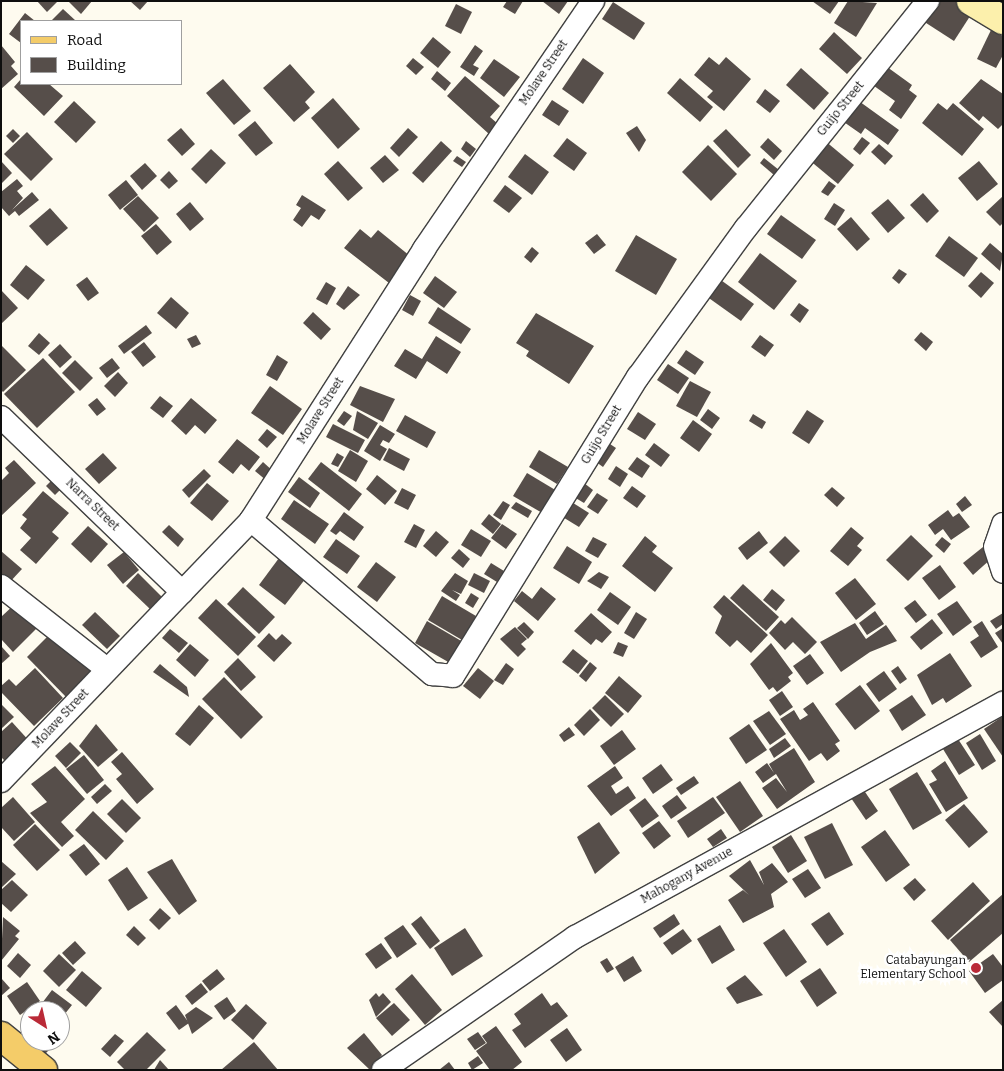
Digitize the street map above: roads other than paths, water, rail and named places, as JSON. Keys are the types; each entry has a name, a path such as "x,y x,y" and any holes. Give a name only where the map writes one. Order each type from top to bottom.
{"main road":[{"path":"1,1036 43,1070"}],"street":[{"name":"Molave Street","path":"1,781 251,520 424,249 593,1"},
{"name":"Guijo Street","path":"251,520 432,674 453,676 638,377 746,228 928,1"},
{"path":"971,1 1003,20"},
{"name":"Narra Street","path":"1,417 182,592"},
{"path":"1003,524 995,548 1003,572"},
{"path":"1,586 107,669"},
{"name":"Mahogany Avenue","path":"383,1070 575,937 1003,703"}],"place":[{"name":"Catabayungan Elementary School","path":"976,968"}]}
